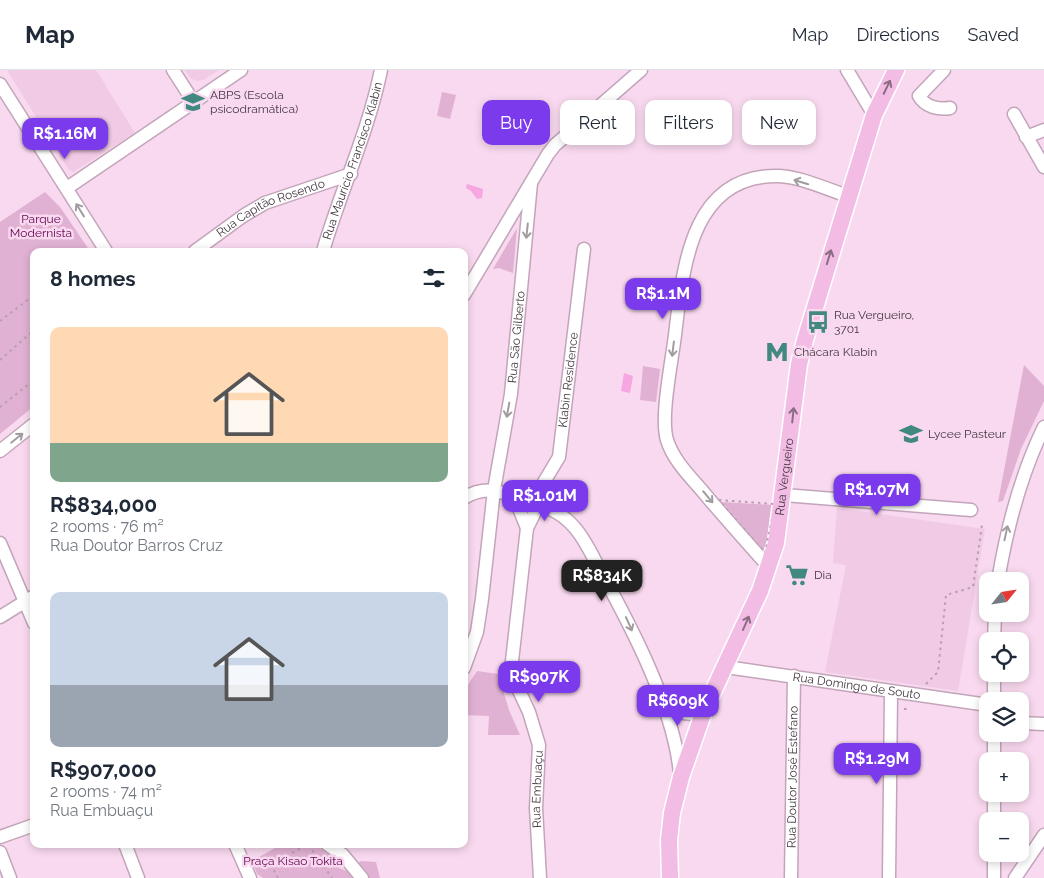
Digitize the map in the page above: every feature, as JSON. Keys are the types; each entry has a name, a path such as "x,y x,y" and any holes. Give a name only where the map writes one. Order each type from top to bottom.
{"main road":[{"name":"Rua Vergueiro","path":"670,878 669,840 672,813 681,776 704,711 726,667 769,568 780,526 780,499 799,364 819,287 874,115 896,70"}],"street":[{"path":"173,70 193,101"},
{"path":"67,188 241,70"},
{"name":"Rua Maurício Francisco Klabin","path":"324,248 352,174 376,96 381,70"},
{"path":"847,70 874,115"},
{"path":"942,71 919,96 928,106 942,109 950,108"},
{"path":"468,288 555,146 636,72"},
{"path":"0,84 104,248"},
{"path":"1014,114 1044,167"},
{"path":"1026,137 1044,130"},
{"name":"Rua Capitão Rosendo","path":"199,248 265,203 352,174"},
{"path":"769,568 684,469 668,441 665,430 680,300 689,249 696,228 706,210 723,193 742,183 770,177 788,178 848,196"},
{"name":"Rua São Gilberto","path":"468,657 477,632 494,490 511,394 531,183"},
{"name":"Klabin Residence","path":"539,504 544,482 560,457 584,249"},
{"path":"0,452 30,427"},
{"path":"1000,572 1011,512 1028,462 1044,427"},
{"path":"468,496 479,491 494,490 539,504 556,511 568,520 592,555 627,619 660,698 678,755 681,776"},
{"name":"Rua Embuaçu","path":"514,496 527,528"},
{"path":"780,499 971,510"},
{"name":"Rua Embuaçu","path":"539,504 527,528 512,661 515,682 539,745 536,808 540,878"},
{"path":"0,543 29,599 0,617"},
{"name":"Rua Domingo de Souto","path":"726,667 979,704"},
{"name":"Rua Doutor José Estefano","path":"791,878 794,676"},
{"path":"889,878 891,692"},
{"path":"660,698 682,714 690,715 704,711"},
{"path":"1029,723 1044,724"},
{"path":"0,838 30,827"},
{"path":"1015,878 1044,835"},
{"path":"127,848 138,878"},
{"path":"237,848 250,878"},
{"path":"333,848 343,854 362,878"},
{"path":"0,852 10,878"},
{"path":"994,862 994,878"}],"path":[{"path":"0,321 30,299"},
{"path":"0,360 30,334"},
{"path":"0,407 30,383"},
{"path":"780,499 765,553 719,500 737,502 780,499"},
{"path":"920,688 934,679 938,672 946,595 973,587 982,525"},
{"path":"278,878 271,865 301,848"},
{"path":"311,848 332,878"}],"shaded area":[{"path":"7,70 96,70 135,133 73,172 69,170"},
{"path":"185,70 219,70 203,80 197,81 190,78"},
{"path":"467,184 483,189 482,198 477,199 466,188"},
{"path":"624,373 633,376 630,393 621,391"},
{"path":"837,508 985,529 958,691 825,672 846,565 833,563"}],"green space":[{"path":"442,92 456,95 450,119 437,116"},
{"name":"Parque Modernista","path":"45,192 60,207 88,248 30,248 30,409 0,434 0,222"},
{"path":"517,228 513,273 499,268 493,269"},
{"path":"1024,365 1044,386 1044,401 1021,449 1003,501 998,502"},
{"path":"643,366 660,369 656,402 640,400"},
{"path":"722,502 774,505 765,552"},
{"path":"477,671 498,674 509,710 520,735 488,735 489,716 468,715 468,685"},
{"name":"Praça Kisao Tokita","path":"275,848 325,848 339,868 347,871 361,861 376,862 380,878 263,878 257,874 252,861"}],"place":[{"name":"ABPS (Escola psicodramática)","path":"193,102"},
{"name":"Rua Vergueiro, 3701","path":"818,322"},
{"name":"Chácara Klabin","path":"777,352"},
{"name":"Lycee Pasteur","path":"911,434"},
{"name":"Dia","path":"797,575"}]}
